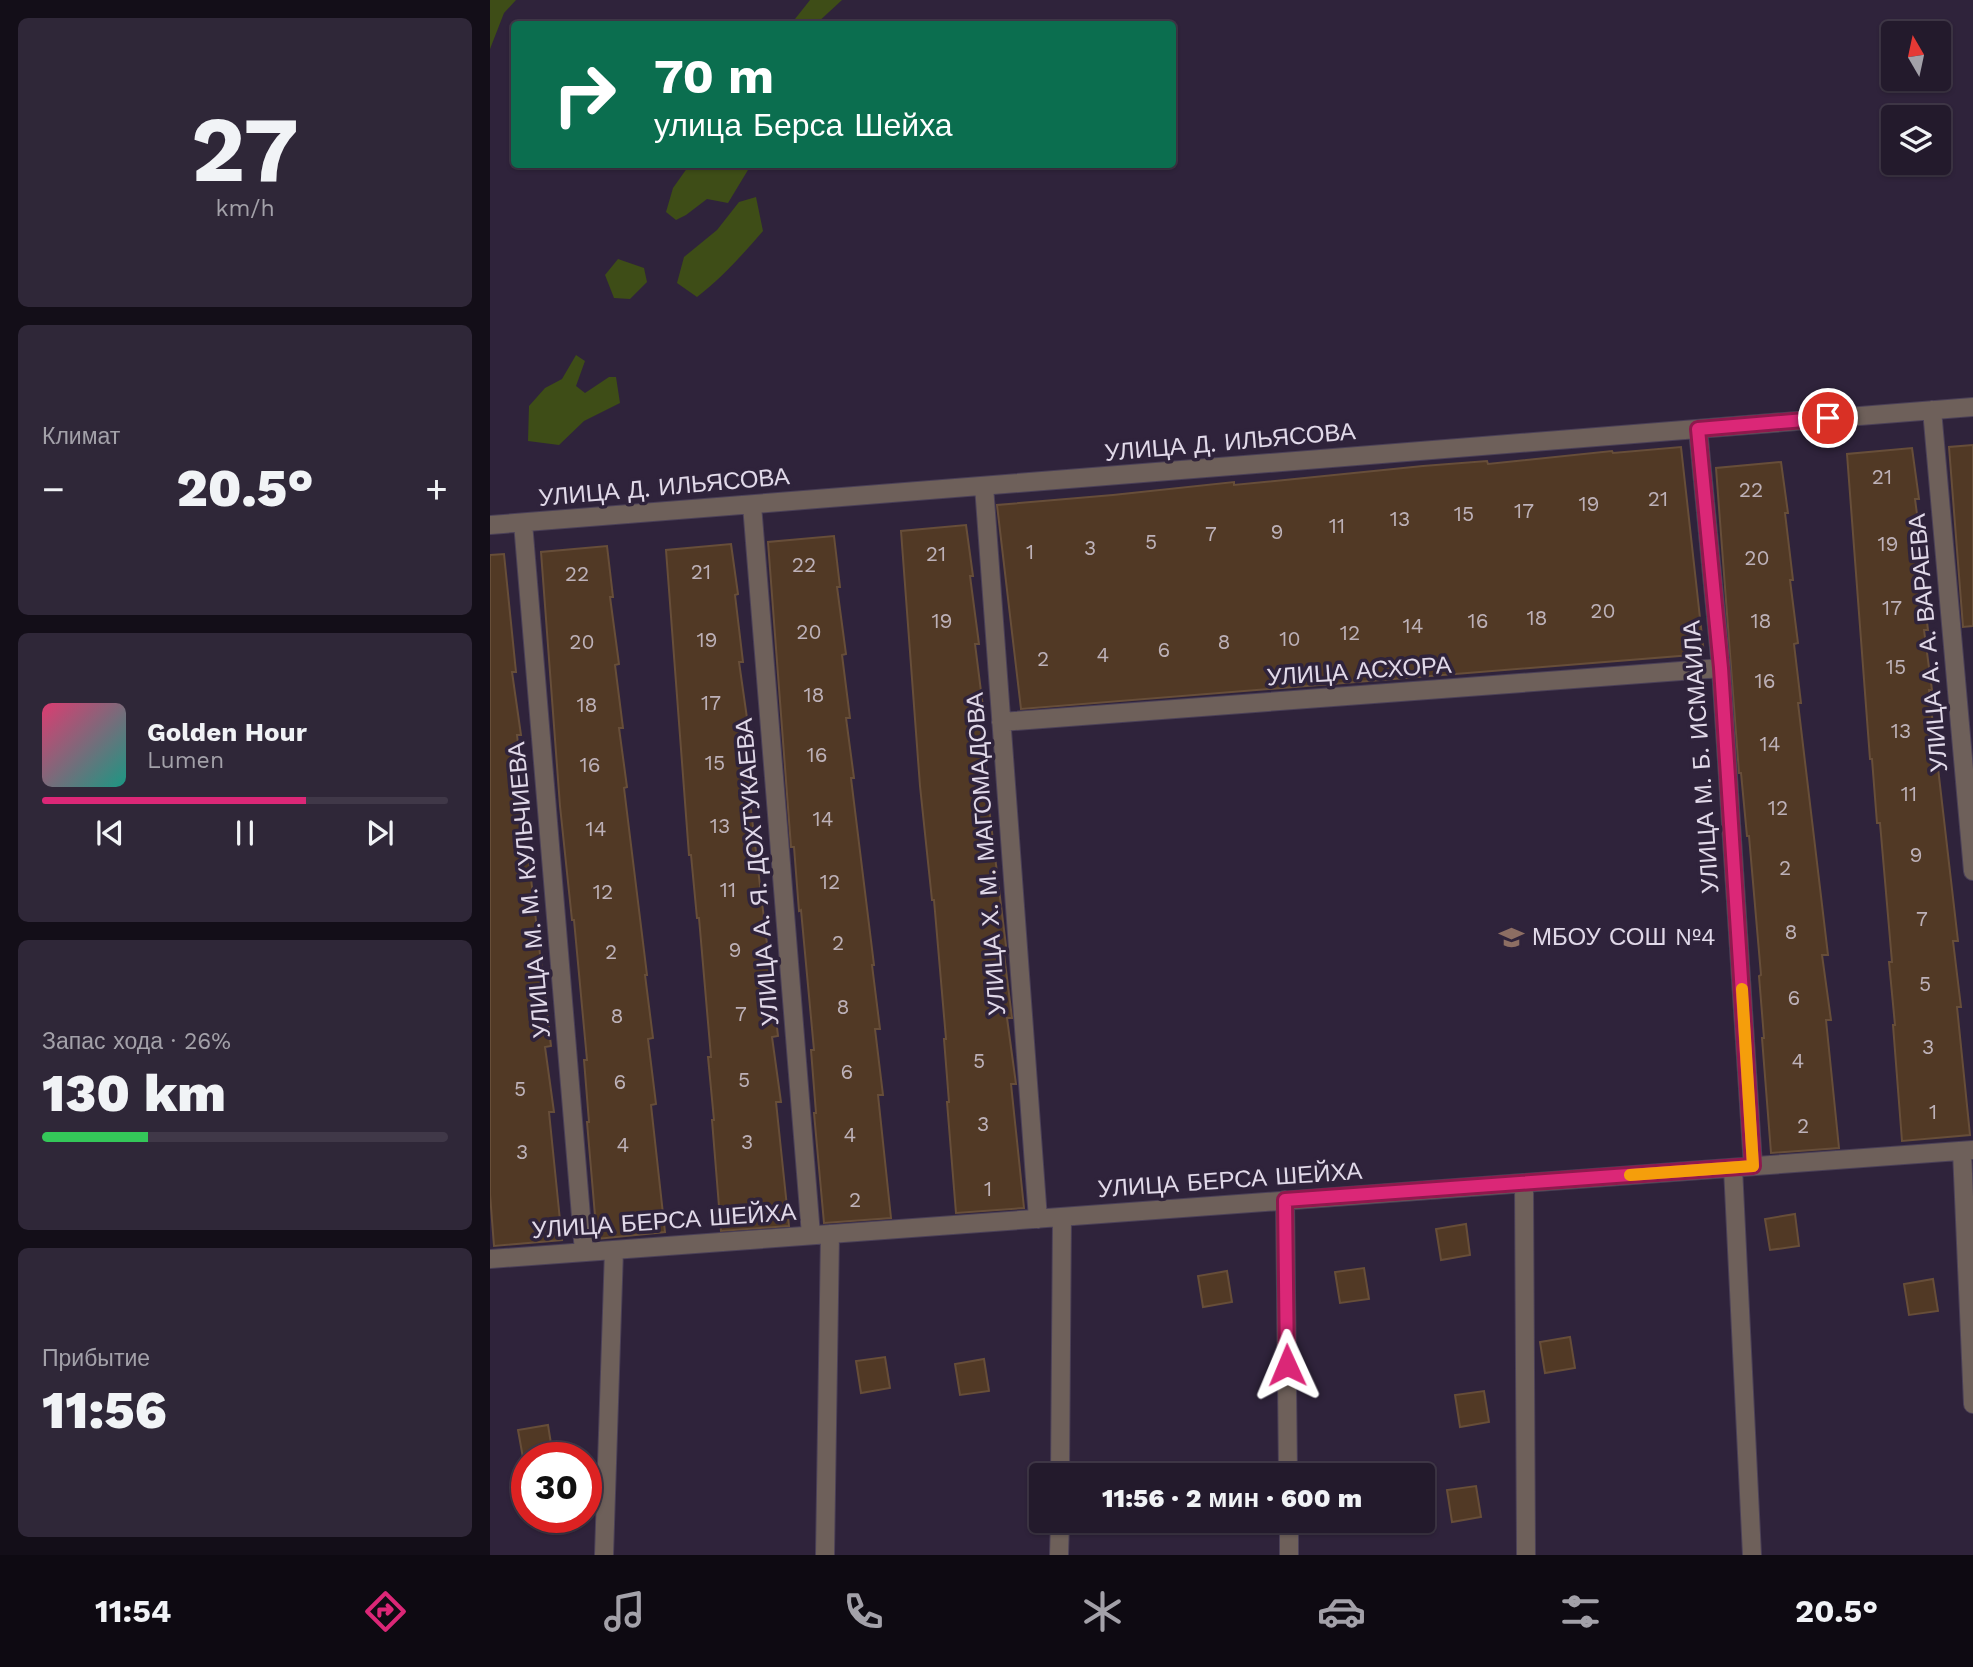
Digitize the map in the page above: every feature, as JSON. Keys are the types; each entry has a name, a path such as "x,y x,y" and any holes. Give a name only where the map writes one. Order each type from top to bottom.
{"street":[{"name":"УЛИЦА Д. ИЛЬЯСОВА","path":"490,525 1973,407"},
{"name":"УЛИЦА А. А. ВАРАЕВА","path":"1932,410 1973,871"},
{"name":"УЛИЦА М. Б. ИСМАИЛА","path":"1698,429 1721,668 1753,1166"},
{"name":"УЛИЦА Х. М. МАГОМАДОВА","path":"984,486 1038,1219"},
{"name":"УЛИЦА А. Я. ДОХТУКАЕВА","path":"752,505 811,1235"},
{"name":"УЛИЦА М. М. КУЛЬЧИЕВА","path":"523,523 584,1252"},
{"name":"УЛИЦА АСХОРА","path":"1001,722 1721,668"},
{"name":"УЛИЦА БЕРСА ШЕЙХА","path":"490,1259 1968,1151"},
{"path":"1968,1151 1973,1404"},
{"path":"1734,1168 1752,1555"},
{"path":"1524,1183 1526,1555"},
{"path":"1285,1200 1288,1463"},
{"path":"1060,1463 1062,1217"},
{"path":"825,1555 830,1234"},
{"path":"604,1555 614,1250"},
{"path":"1059,1555 1060,1533"},
{"path":"1289,1533 1289,1555"}],"green space":[{"path":"490,0 516,0 504,13 490,49"},
{"path":"810,0 842,0 819,21 793,21"},
{"path":"687,168 749,168 728,203 707,199 676,220 666,212 673,188"},
{"path":"756,197 763,231 715,282 697,297 677,283 684,257 717,230 739,202"},
{"path":"618,259 644,268 647,282 630,299 614,298 605,275"},
{"path":"576,355 585,361 576,386 585,393 609,377 616,377 620,403 584,421 559,445 528,441 529,406 545,388 562,379"}],"building":[{"path":"1973,445 1973,626 1963,627 1949,447"},
{"path":"1681,447 1704,654 1021,709 997,505 1234,482 1234,485 1423,466 1487,461 1488,464"},
{"path":"1912,448 1919,499 1915,499 1924,567 1920,567 1928,630 1924,630 1932,690 1929,690 1958,941 1953,941 1961,1007 1957,1007 1970,1135 1902,1141 1889,962 1892,962 1880,823 1877,823 1870,759 1847,454"},
{"path":"1781,462 1788,513 1785,513 1793,580 1790,580 1798,643 1794,644 1801,703 1798,703 1828,955 1822,955 1831,1020 1826,1020 1839,1148 1771,1153 1762,1038 1761,975 1749,836 1739,773 1716,468"},
{"path":"966,525 979,644 975,644 983,707 979,707 984,767 1007,954 1004,954 1012,1018 1007,1018 1016,1084 1011,1084 1024,1208 956,1213 947,1102 946,1039 934,900 920,786 901,531"},
{"path":"834,536 840,587 837,587 846,654 842,655 850,718 846,718 854,778 851,778 880,1029 875,1029 883,1095 878,1095 891,1218 824,1223 814,1113 811,1050 814,1050 794,847 791,847 768,542"},
{"path":"731,544 743,662 739,662 748,725 744,726 751,785 748,785 778,1036 772,1037 781,1102 776,1102 789,1226 721,1231 708,1057 711,1057 699,918 689,855 666,550"},
{"path":"607,546 613,597 610,597 619,664 615,665 623,728 619,728 627,787 624,788 653,1038 648,1039 656,1104 651,1105 665,1232 597,1239 587,1122 584,1060 587,1060 560,806 541,552"},
{"path":"504,554 516,672 512,672 521,735 517,735 524,795 521,795 551,1046 545,1047 554,1112 549,1112 562,1240 494,1246 490,1194 490,555"},
{"path":"1795,1214 1799,1246 1770,1250 1765,1219"},
{"path":"1466,1224 1470,1255 1441,1260 1436,1229"},
{"path":"1364,1268 1369,1299 1340,1303 1335,1272"},
{"path":"1227,1271 1232,1302 1203,1307 1198,1276"},
{"path":"1933,1279 1938,1311 1909,1315 1904,1284"},
{"path":"1570,1337 1575,1368 1545,1373 1540,1342"},
{"path":"885,1357 890,1388 861,1393 856,1361"},
{"path":"984,1359 989,1391 960,1395 955,1364"},
{"path":"1484,1391 1489,1422 1460,1427 1455,1395"},
{"path":"548,1425 551,1442 520,1442 518,1430"},
{"path":"1476,1486 1481,1517 1452,1522 1447,1490"}],"slow traffic":[{"path":"1630,1175 1753,1166 1742,989"}],"place":[{"name":"МБОУ СОШ №4","path":"1512,937"}],"route":[{"path":"1287,1365 1285,1200 1753,1166 1721,668 1698,429 1828,418"}]}
